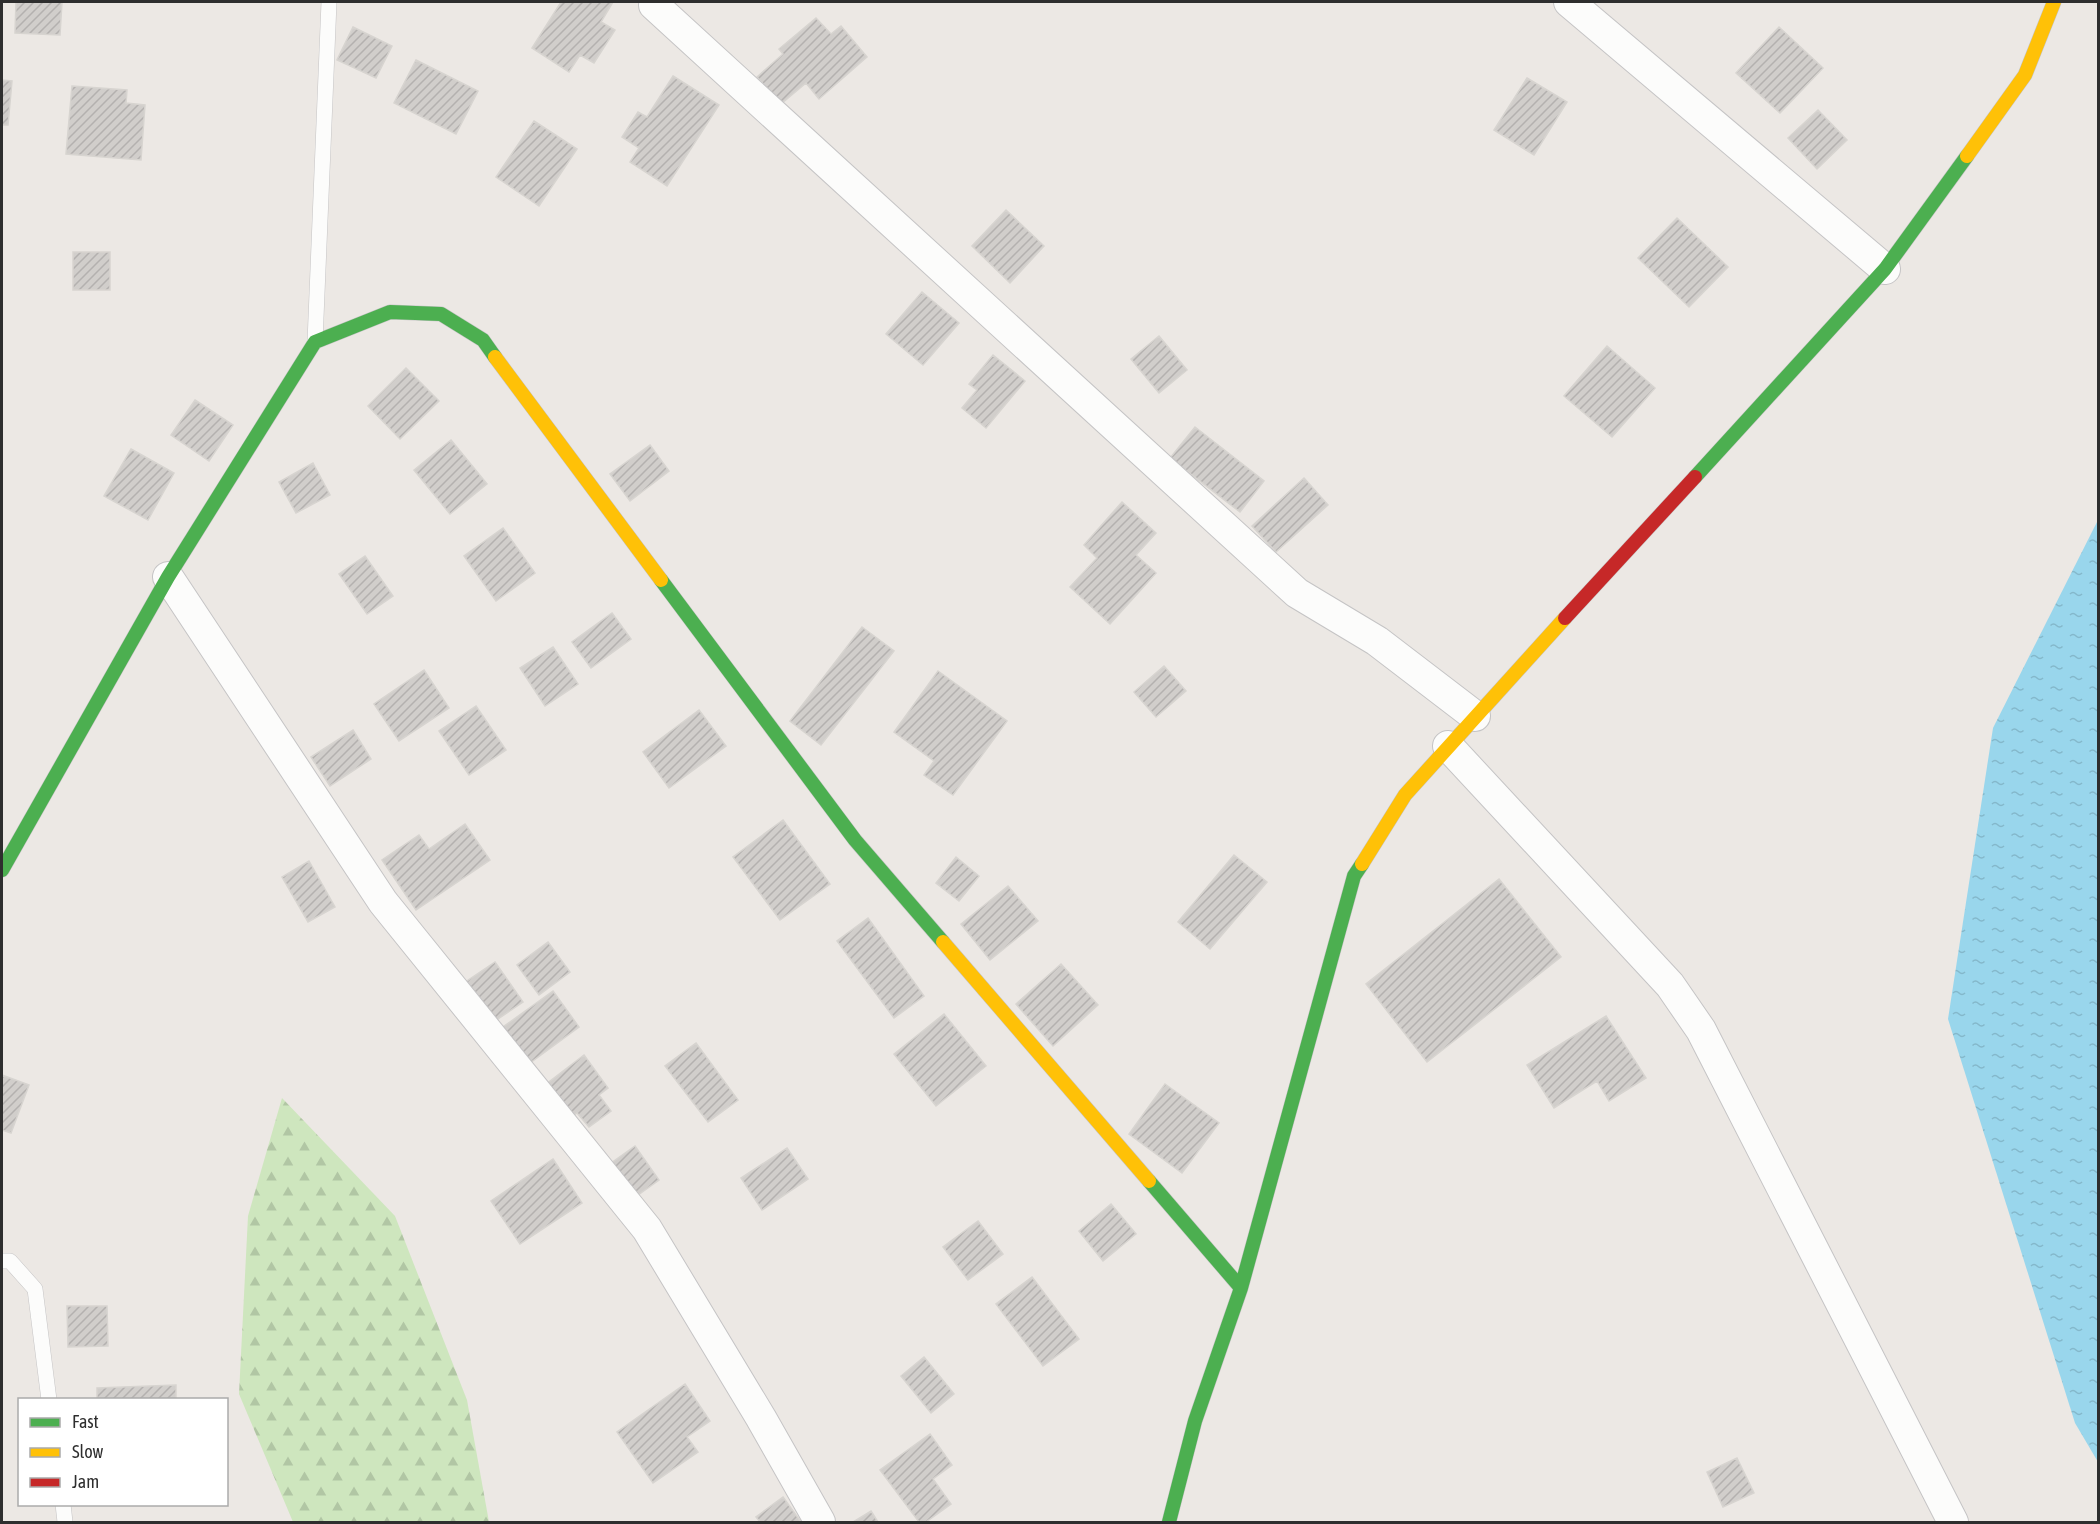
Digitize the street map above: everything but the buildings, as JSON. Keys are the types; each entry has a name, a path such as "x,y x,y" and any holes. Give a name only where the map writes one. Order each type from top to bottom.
{"street":[{"path":"1569,2 1885,269"},
{"path":"1169,1522 1195,1421 1241,1288 1354,876 1405,795 1885,269 2025,75 2054,2"},
{"path":"654,5 1297,593 1377,641 1475,716"},
{"path":"2,870 168,577 315,342 390,312 441,314 483,340 855,840 1241,1288"},
{"path":"168,577 383,902 647,1229 819,1522"},
{"path":"1448,746 1670,985 1701,1030 1953,1522"}],"lane":[{"path":"315,342 329,2"},
{"path":"2,1261 10,1262 35,1289 49,1398"},
{"path":"63,1506 65,1522"}],"green space":[{"path":"282,1098 395,1216 467,1400 489,1522 293,1522 239,1394 248,1216"}],"water":[{"path":"2098,520 2098,1462 2075,1423 1948,1019 1993,728"}],"traffic: fast":[{"path":"1695,477 1885,269 1967,156"},
{"path":"2,870 168,577 315,342 390,312 441,314 483,340 495,357"},
{"path":"661,580 855,840 943,942"},
{"path":"1169,1522 1195,1421 1241,1288 1354,876 1362,864"},
{"path":"1149,1181 1241,1288"}],"traffic: slow":[{"path":"1967,156 2025,75 2054,2"},
{"path":"495,357 661,580"},
{"path":"1362,864 1405,795 1565,618"},
{"path":"943,942 1149,1181"}],"traffic: jam":[{"path":"1565,618 1695,477"}]}
